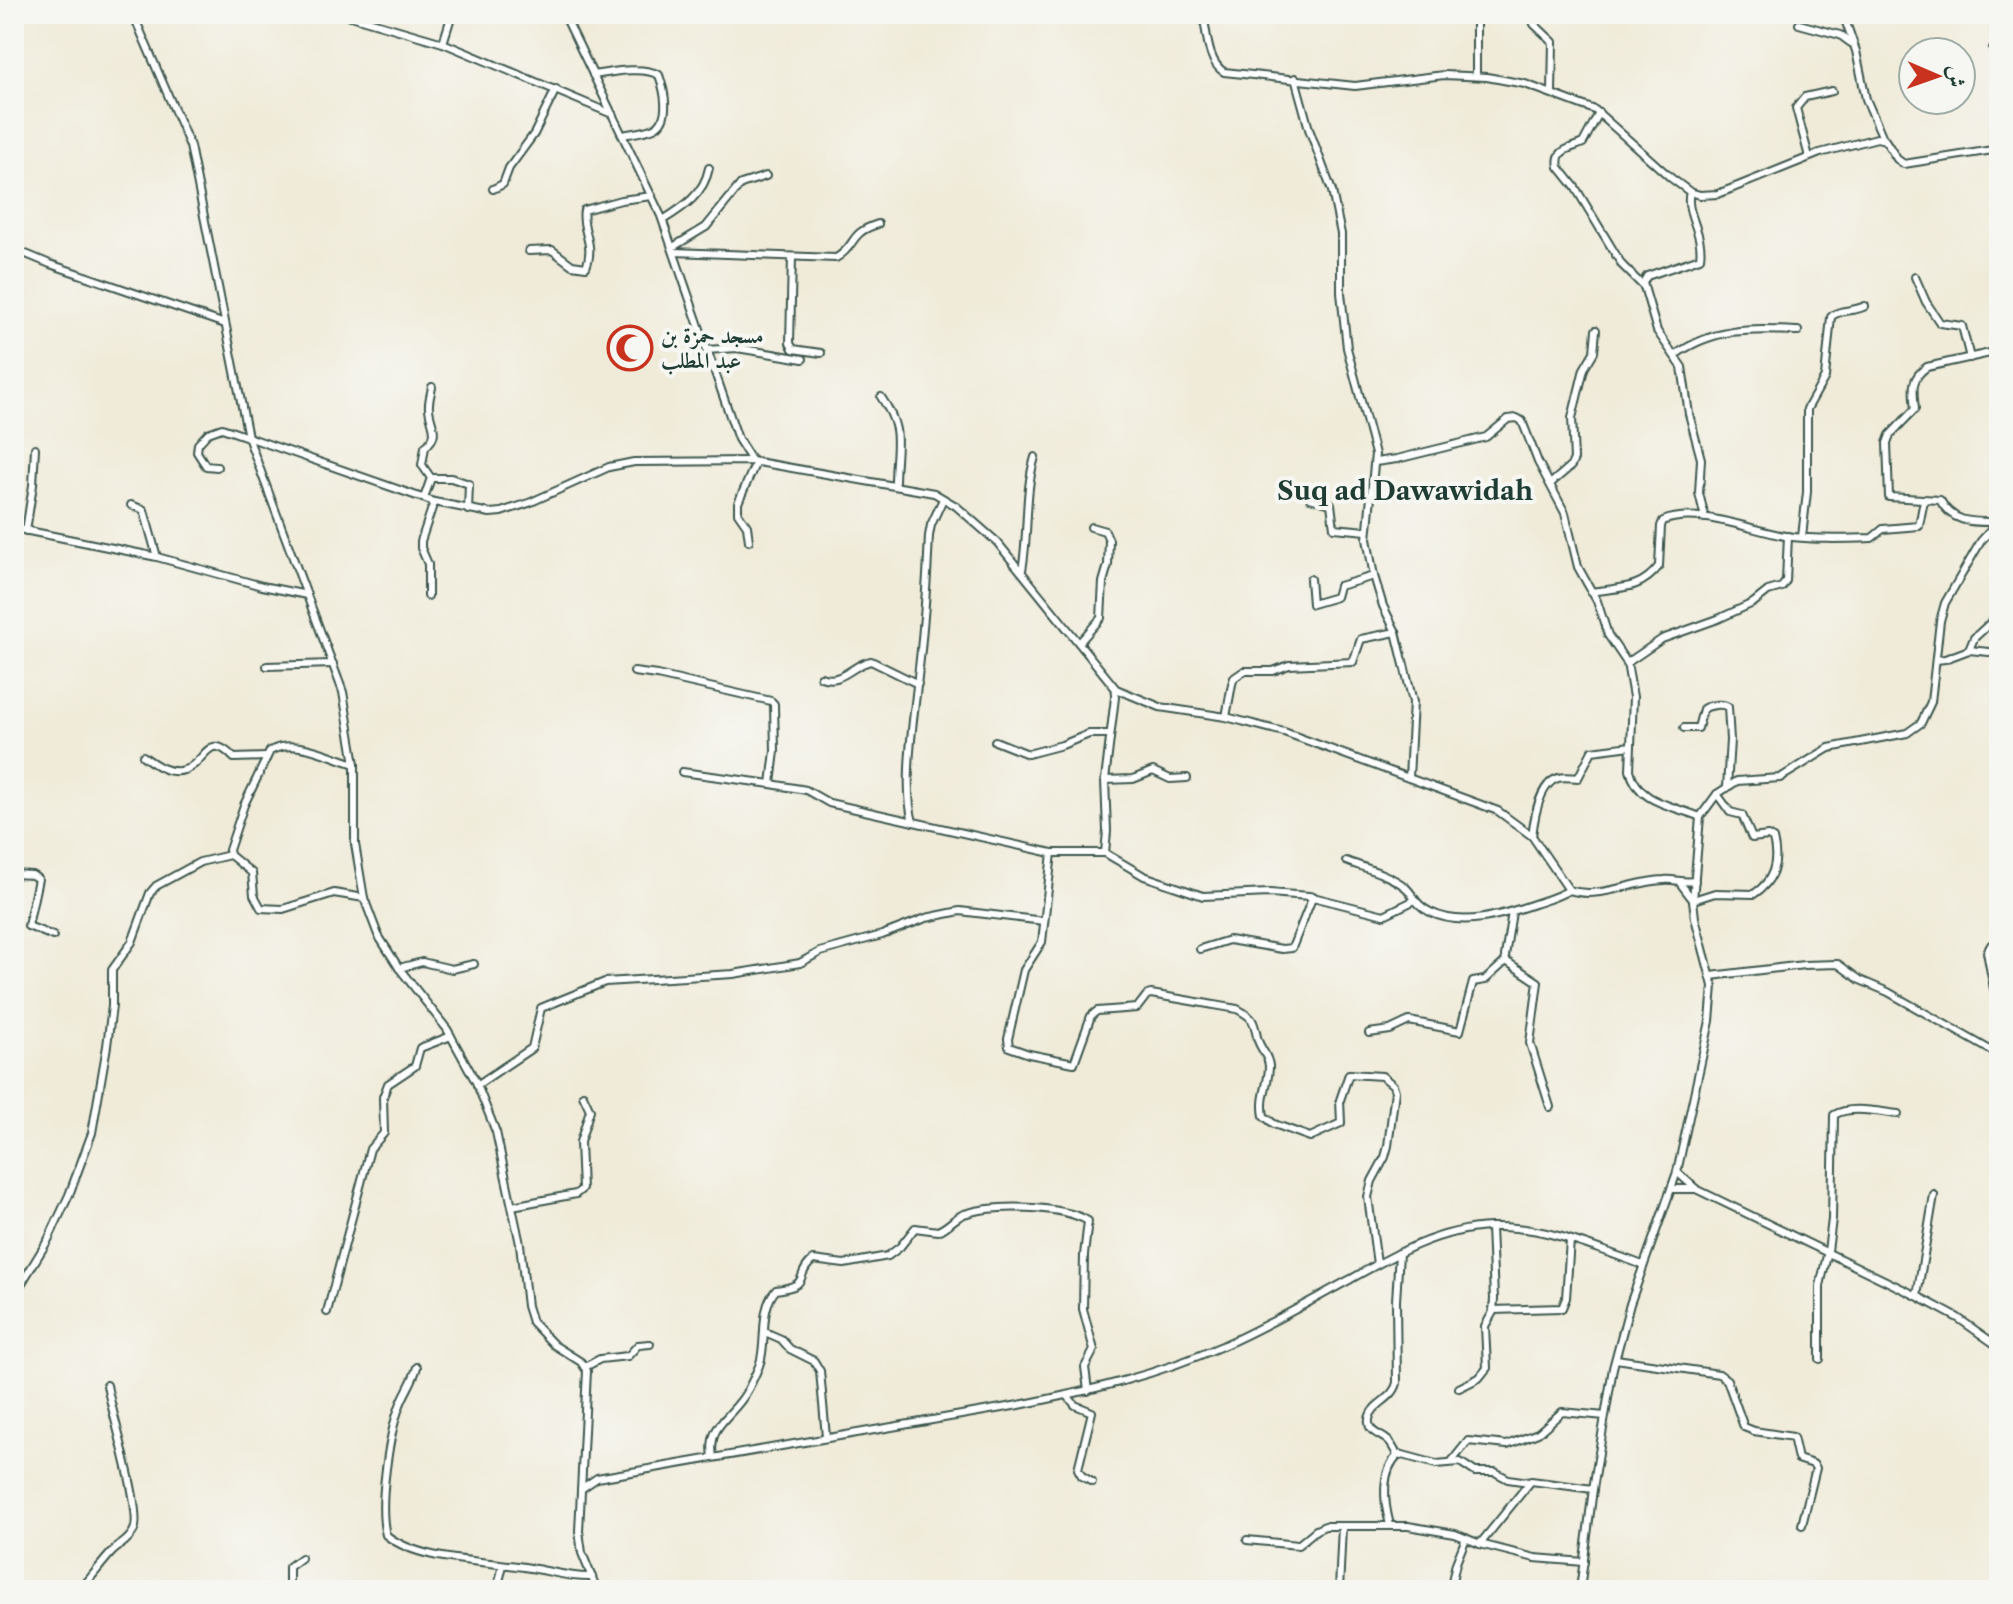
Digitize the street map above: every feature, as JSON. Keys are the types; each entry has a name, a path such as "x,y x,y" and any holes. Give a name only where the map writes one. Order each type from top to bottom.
{"street":[{"path":"133,14 190,146 248,437 343,692 355,764 355,844 364,898 378,935 451,1036 477,1085 496,1132 520,1244 527,1306 532,1322 554,1345 585,1367 589,1379 579,1531 582,1553 597,1590"},
{"path":"344,14 443,43 612,114"},
{"path":"443,43 452,14"},
{"path":"564,14 663,220 741,446 754,462"},
{"path":"1203,14 1213,61 1224,72 1364,86 1417,77 1476,76 1525,84 1552,92 1599,113 1690,192 1710,196 1837,147 1883,138"},
{"path":"1476,14 1476,76"},
{"path":"1530,14 1534,24 1553,42 1552,92"},
{"path":"1843,14 1854,45 1866,99 1883,138 1897,159 1904,164 1999,149"},
{"path":"1799,24 1840,35 1854,45"},
{"path":"593,75 638,71 659,75 666,106 660,123 655,128 623,135"},
{"path":"1295,78 1309,129 1332,191 1341,234 1342,315 1375,462 1367,531 1374,576 1383,606 1396,632 1413,702 1409,778"},
{"path":"493,189 503,184 509,168 534,134 556,89"},
{"path":"1809,157 1796,108 1805,97 1832,91"},
{"path":"1599,113 1587,139 1563,150 1557,162 1622,265 1643,286 1657,331 1682,367 1689,414 1701,459 1699,493 1705,518"},
{"path":"663,220 698,193 704,186 709,168"},
{"path":"674,249 706,227 741,184 766,176"},
{"path":"1643,286 1647,276 1700,258 1699,229 1687,201 1690,192"},
{"path":"529,251 552,250 572,265 586,267 589,242 584,210 652,196"},
{"path":"674,249 836,258 847,250 859,231 878,224"},
{"path":"14,249 225,324"},
{"path":"792,257 790,343 797,350 821,353"},
{"path":"1915,277 1940,323 1962,326 1970,358"},
{"path":"1802,537 1807,492 1807,409 1825,377 1831,317 1835,313 1851,312 1865,306"},
{"path":"1550,484 1571,466 1574,459 1572,418 1584,369 1594,352 1596,330"},
{"path":"1675,355 1711,335 1751,330 1798,331"},
{"path":"706,350 737,348 803,359"},
{"path":"1998,522 1962,521 1948,513 1940,500 1889,497 1888,439 1915,409 1912,385 1919,372 1927,367 1996,352 1999,367"},
{"path":"431,478 422,465 425,447 436,432 429,411 432,387"},
{"path":"881,397 894,416 898,429 895,484"},
{"path":"1375,462 1486,437 1503,422 1517,418 1524,423 1565,513 1578,567 1597,601 1608,635 1627,663 1633,697 1630,770 1636,788 1674,809 1700,817"},
{"path":"217,467 206,466 197,452 198,444 202,437 222,428 434,502 490,513 512,510 622,463 754,462 923,489 976,522 1022,570 1116,689 1160,707 1226,717 1284,732 1498,811 1532,836 1569,890"},
{"path":"26,531 35,448"},
{"path":"1022,570 1029,482 1035,457"},
{"path":"749,541 747,526 738,513 738,503 754,462"},
{"path":"424,498 431,478"},
{"path":"431,478 451,478 469,484 468,510"},
{"path":"1310,498 1331,504 1334,528 1367,531"},
{"path":"913,822 910,807 911,748 929,536 943,499"},
{"path":"1591,592 1628,589 1656,571 1663,521 1670,518 1705,518 1788,536 1872,538 1883,529 1917,527 1922,522 1924,500"},
{"path":"428,596 428,564 421,541 434,502"},
{"path":"131,505 144,510 148,516 157,557"},
{"path":"1580,1590 1593,1489 1616,1359 1643,1265 1677,1172 1710,1021 1714,994 1693,900 1700,817 1717,794 1743,779 1770,779 1789,774 1829,748 1887,738 1914,729 1925,719 1931,702 1940,621 1945,603 1981,541 1998,522"},
{"path":"1079,643 1101,618 1103,582 1108,565 1109,540 1105,531 1091,527"},
{"path":"14,528 157,557 307,595"},
{"path":"1627,663 1662,639 1718,619 1753,603 1768,591 1782,587 1786,581 1788,536"},
{"path":"1310,579 1312,604 1336,597 1339,586 1374,576"},
{"path":"1969,650 1974,638 1999,615"},
{"path":"1226,717 1232,684 1239,673 1273,671 1296,664 1353,662 1361,639 1396,632"},
{"path":"1936,660 1969,650 1999,653"},
{"path":"821,677 828,680 845,676 863,662 871,661 918,684"},
{"path":"267,666 333,664"},
{"path":"634,672 771,701 776,720 771,784"},
{"path":"1105,853 1105,780 1116,689"},
{"path":"1684,728 1698,728 1706,707 1728,707 1730,740 1727,788"},
{"path":"995,741 1028,754 1089,734 1110,734"},
{"path":"230,855 230,845 244,805 270,751 282,746 304,748 355,764"},
{"path":"1532,836 1537,810 1550,783 1560,777 1578,778 1592,751 1631,746"},
{"path":"143,756 157,765 180,771 186,770 210,748 228,751 234,758 266,757"},
{"path":"1105,780 1133,779 1153,771 1170,779 1187,778"},
{"path":"682,772 806,790 829,803 1052,853 1105,853 1144,876 1203,896 1269,893 1313,896 1384,915 1413,901"},
{"path":"1693,900 1715,893 1754,894 1771,877 1776,866 1771,837 1752,838 1742,815 1730,812 1717,794"},
{"path":"1052,853 1040,947 1024,970 1008,1039 1011,1049 1074,1063 1088,1021 1097,1011 1137,1008 1147,995 1156,994 1220,1004 1237,1009 1251,1019 1256,1025 1258,1043 1269,1062 1262,1099 1264,1116 1268,1121 1301,1136 1320,1135 1341,1123 1340,1100 1349,1074 1382,1076 1389,1080 1395,1091 1388,1146 1368,1197 1377,1264"},
{"path":"230,855 252,873 254,895 261,908 283,909 334,893 364,898"},
{"path":"14,1296 48,1240 92,1133 112,1006 112,970 132,942 150,893 156,886 200,862 230,855"},
{"path":"1346,861 1405,887 1413,901 1430,912 1474,920 1512,912 1569,890 1587,893 1663,880 1680,883 1695,881"},
{"path":"14,874 32,875 38,879 28,926 53,936"},
{"path":"1680,883 1693,900"},
{"path":"1200,949 1229,940 1289,950 1295,945 1313,896"},
{"path":"477,1085 532,1048 541,1008 605,982 733,974 800,963 832,948 882,935 926,918 960,911 1044,921"},
{"path":"1369,1033 1390,1030 1409,1021 1460,1031 1473,982 1485,980 1506,961 1512,912"},
{"path":"1999,941 1991,945 1987,952 1999,1015"},
{"path":"1506,961 1538,982 1530,1043 1550,1107"},
{"path":"399,968 422,962 452,969 474,964"},
{"path":"1711,976 1838,964 1860,980 1888,992 1999,1055"},
{"path":"327,1312 370,1149 384,1133 385,1090 394,1078 415,1066 420,1048 426,1043 451,1036"},
{"path":"512,1206 576,1194 582,1189 580,1142 590,1110 583,1095"},
{"path":"1820,1359 1820,1286 1832,1219 1834,1115 1842,1111 1898,1114"},
{"path":"1677,1172 1696,1189 1828,1251 1958,1318 1999,1347"},
{"path":"1671,1189 1696,1189"},
{"path":"1917,1296 1934,1195"},
{"path":"713,1457 711,1444 714,1433 747,1391 760,1364 768,1306 776,1290 792,1288 800,1282 813,1260 844,1264 888,1256 915,1228 938,1231 962,1215 984,1210 1040,1209 1088,1221 1083,1309 1094,1350 1085,1367 1088,1391"},
{"path":"581,1489 597,1478 1067,1395 1158,1372 1224,1346 1377,1264 1445,1235 1491,1227 1528,1229 1643,1265"},
{"path":"1459,1388 1479,1378 1486,1370 1485,1327 1493,1310 1491,1227"},
{"path":"1493,1310 1562,1308 1566,1298 1570,1240"},
{"path":"1390,1525 1385,1488 1397,1455 1390,1442 1370,1428 1369,1421 1372,1413 1392,1395 1397,1383 1395,1314 1399,1253"},
{"path":"765,1332 814,1361 820,1371 826,1437"},
{"path":"585,1367 603,1358 628,1356 638,1345 650,1344"},
{"path":"1616,1359 1719,1374 1727,1380 1744,1427 1793,1437 1798,1459 1816,1468 1802,1525"},
{"path":"417,1367 413,1382 400,1405 389,1453 384,1497 386,1535 419,1550 572,1577 592,1577"},
{"path":"80,1590 130,1536 136,1523 136,1509 107,1385"},
{"path":"1067,1395 1075,1405 1092,1412 1078,1469 1082,1476 1092,1482"},
{"path":"1452,1461 1468,1441 1507,1445 1538,1433 1562,1412 1605,1416"},
{"path":"1397,1455 1404,1454 1436,1464 1452,1461 1464,1463 1475,1472 1495,1472 1508,1479 1539,1480 1593,1489"},
{"path":"582,1470 597,1478"},
{"path":"1480,1544 1529,1482"},
{"path":"1247,1540 1298,1545 1325,1526 1390,1525 1435,1530 1535,1558 1584,1562"},
{"path":"1339,1590 1342,1526"},
{"path":"1450,1590 1466,1538"},
{"path":"289,1590 289,1567 301,1558"},
{"path":"497,1590 503,1565"}],"place":[{"name":"مسجد حمزة بن عبد المطلب","path":"630,348"}],"district":[{"name":"Suq ad Dawawidah","path":"1405,491"}]}
